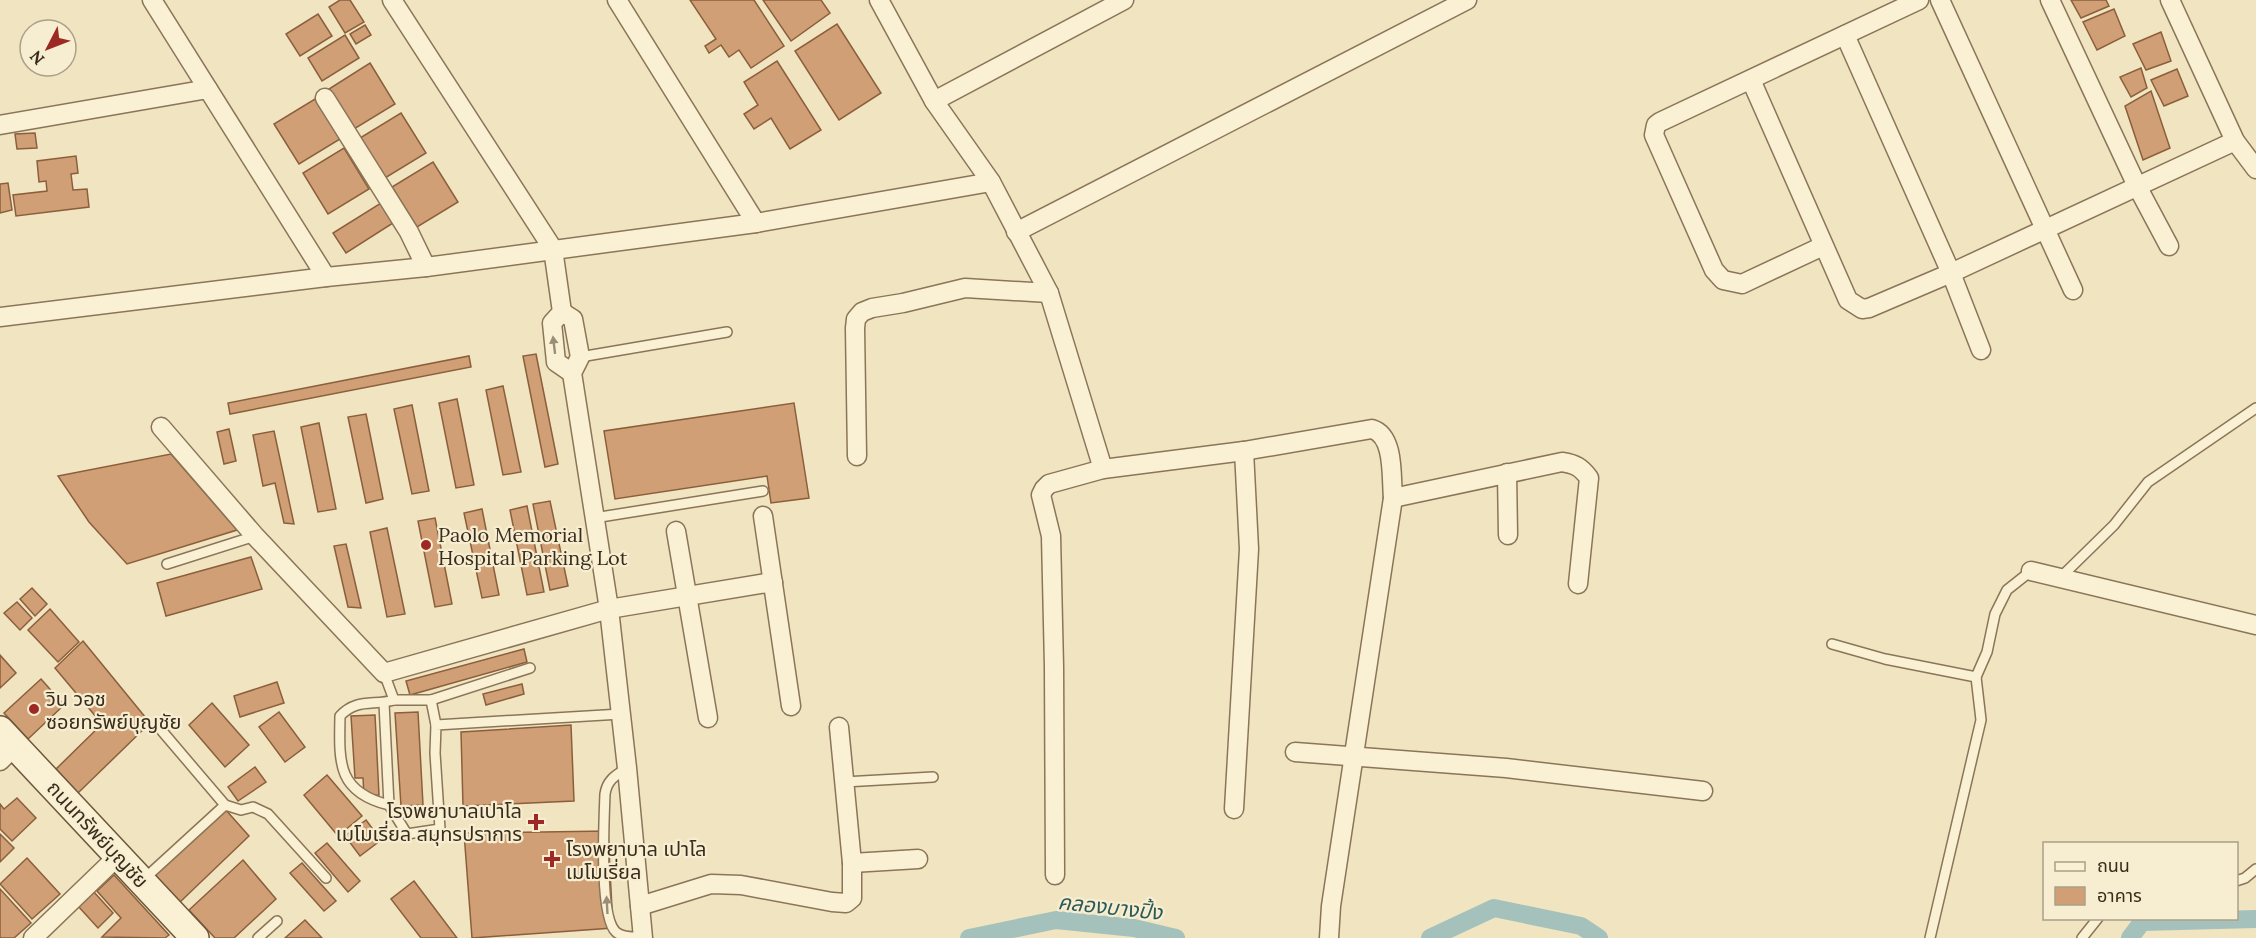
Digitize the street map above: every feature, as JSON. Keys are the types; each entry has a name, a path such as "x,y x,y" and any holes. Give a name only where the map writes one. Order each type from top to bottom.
{"street":[{"path":"152,0 326,277"},
{"path":"392,0 552,249 562,312 552,323 556,362 576,365 594,518 609,609 644,938"},
{"path":"617,0 756,223"},
{"path":"879,0 934,101 991,182 1049,293 1103,469"},
{"path":"934,101 1125,0"},
{"path":"1016,232 1467,0"},
{"path":"1823,246 1742,284 1723,280 1714,270 1654,135 1656,125 1919,0"},
{"path":"1940,0 2073,290"},
{"path":"2050,0 2137,186 2169,246"},
{"path":"2170,0 2235,141 2256,170"},
{"path":"1845,35 1951,273 1980,350"},
{"path":"1751,80 1848,300 1862,309 1951,273 2235,141"},
{"path":"0,125 208,89"},
{"path":"325,98 404,223 426,267"},
{"path":"0,317 426,267 756,223 991,182"},
{"path":"857,456 855,328 856,319 862,312 965,288 1049,293"},
{"path":"161,427 255,536 384,673 609,609 773,582"},
{"path":"1055,875 1051,536 1041,495 1044,489 1049,484 1103,469 1244,451 1372,429 1380,431 1389,449 1393,498 1331,906 1329,938"},
{"path":"1234,809 1249,549 1244,451"},
{"path":"1393,498 1562,462 1573,464 1582,469 1588,478 1578,584"},
{"path":"1507,474 1508,535"},
{"path":"763,516 791,706"},
{"path":"676,531 708,718"},
{"path":"2031,571 2256,625"},
{"path":"640,906 711,884 741,885 846,903 852,898 852,863 838,727"},
{"name":"ถนนทรัพย์บุญชัย","path":"5,746 118,856 195,938"},
{"path":"1294,752 1506,768 1703,791"},
{"path":"33,938 118,856"},
{"path":"852,863 918,859"}],"lane":[{"path":"576,365 727,332"},
{"path":"2060,578 2114,525 2148,482 2256,408"},
{"path":"594,518 762,491"},
{"path":"167,564 255,536"},
{"path":"1930,938 1981,720 1976,677 1987,652 1995,614 2007,590 2031,571"},
{"path":"1832,644 1885,659 1976,677"},
{"path":"389,805 370,800 346,781 340,740 340,716 349,706 367,702 431,700 530,668"},
{"path":"384,673 389,702 389,805 407,834 440,829 435,753 436,725 431,700"},
{"path":"436,725 621,714"},
{"path":"162,731 225,805 241,810 254,807 268,814 326,878"},
{"path":"627,768 611,779 606,786 604,843 607,915 611,926 618,934 644,938"},
{"path":"844,782 933,777"},
{"path":"142,881 225,805"},
{"path":"2238,880 2245,878 2256,869"},
{"path":"2082,938 2096,920"},
{"path":"258,938 277,921"}],"building":[{"path":"340,0 350,0 364,22 345,33 329,7"},
{"path":"690,0 754,0 784,46 751,68 739,50 729,57 721,45 709,53 705,46 716,39"},
{"path":"763,0 821,0 830,13 791,41"},
{"path":"2071,0 2106,0 2109,6 2081,18"},
{"path":"2114,9 2125,36 2097,50 2083,22"},
{"path":"318,14 332,36 300,56 286,34"},
{"path":"837,24 881,93 839,120 795,51"},
{"path":"365,25 371,35 356,44 350,34"},
{"path":"2161,32 2171,61 2146,70 2133,44"},
{"path":"345,35 359,58 322,81 308,58"},
{"path":"777,61 821,130 790,149 771,118 754,129 744,114 758,105 744,82"},
{"path":"370,63 395,104 354,129 329,89"},
{"path":"2141,68 2147,88 2131,97 2120,77"},
{"path":"2177,69 2188,96 2164,106 2151,80"},
{"path":"2151,91 2170,148 2143,160 2125,106"},
{"path":"315,99 340,139 299,164 274,124"},
{"path":"401,113 426,153 385,178 360,138"},
{"path":"35,133 37,148 17,149 15,134"},
{"path":"344,148 369,189 328,214 303,173"},
{"path":"76,156 78,173 71,174 73,190 87,189 89,207 16,216 13,195 47,191 46,181 39,182 37,161"},
{"path":"433,162 458,202 417,227 392,187"},
{"path":"8,183 12,210 0,213 0,184"},
{"path":"381,203 393,223 346,253 333,233"},
{"path":"536,354 558,464 545,467 523,356"},
{"path":"469,356 471,367 230,414 228,403"},
{"path":"503,386 521,472 503,475 486,390"},
{"path":"457,399 474,485 456,488 439,403"},
{"path":"794,403 809,498 771,503 767,476 615,499 604,431"},
{"path":"412,405 429,491 412,494 394,409"},
{"path":"366,414 383,499 366,503 348,417"},
{"path":"319,423 336,509 318,512 301,427"},
{"path":"229,429 236,461 224,464 217,432"},
{"path":"274,431 294,524 284,523 275,483 263,486 253,435"},
{"path":"171,454 237,530 127,564 89,522 58,476"},
{"path":"550,501 568,586 550,590 533,504"},
{"path":"527,506 544,592 527,595 510,510"},
{"path":"482,509 499,595 482,598 464,513"},
{"path":"435,518 452,604 435,607 418,521"},
{"path":"387,528 405,614 387,617 370,532"},
{"path":"346,544 361,608 348,607 334,546"},
{"path":"251,557 262,589 166,616 157,583"},
{"path":"32,588 47,604 35,616 20,599"},
{"path":"17,602 32,618 20,630 4,613"},
{"path":"50,609 79,642 58,662 28,630"},
{"path":"83,641 150,723 78,793 56,769 102,724 55,668"},
{"path":"524,649 527,662 410,695 406,681"},
{"path":"0,655 16,673 0,688"},
{"name":"วิน วอช ซอยทรัพย์บุญชัย","path":"41,679 64,705 28,739 4,713"},
{"path":"277,682 284,703 240,717 234,696"},
{"path":"522,684 524,694 486,705 483,694"},
{"path":"212,703 249,745 225,767 189,725"},
{"path":"279,712 305,747 285,762 259,727"},
{"path":"418,712 423,805 401,806 395,713"},
{"path":"375,715 379,795 364,796 363,778 355,778 351,716"},
{"path":"571,725 574,801 463,806 461,732"},
{"path":"255,767 266,782 238,801 228,787"},
{"path":"327,775 362,816 338,836 304,795"},
{"path":"17,798 36,818 12,841 0,829 0,804 4,809"},
{"path":"225,809 249,836 179,903 153,876"},
{"path":"366,820 381,840 360,856 345,836"},
{"path":"608,831 613,928 472,938 464,833"},
{"path":"0,834 14,848 0,862"},
{"path":"327,843 360,881 348,892 315,853"},
{"path":"27,858 60,894 32,919 0,884"},
{"path":"243,860 276,899 234,938 215,938 189,910"},
{"path":"302,863 336,901 324,911 290,873"},
{"path":"114,875 169,935 165,938 102,937 121,918 97,891"},
{"path":"414,881 457,938 421,938 391,899"},
{"path":"0,889 31,923 14,938 0,938"},
{"path":"93,891 113,913 98,928 78,906"},
{"path":"305,920 322,938 285,938"}],"waterway":[{"name":"คลองบางปิ้ง","path":"1430,938 1494,908 1581,926 1599,938"},
{"name":"คลองบางปิ้ง","path":"2238,919 2256,919"},
{"name":"คลองบางปิ้ง","path":"969,938 1056,920 1134,928 1176,938"},
{"name":"คลองบางปิ้ง","path":"2130,938 2142,922 2218,920"}],"place":[{"name":"Paolo Memorial Hospital Parking Lot","path":"426,545"},
{"name":"วิน วอช ซอยทรัพย์บุญชัย","path":"34,709"},
{"name":"โรงพยาบาลเปาโล เมโมเรี่ยล สมุทรปราการ","path":"536,822"},
{"name":"โรงพยาบาล เปาโล เมโมเรี่ยล","path":"552,859"}]}
